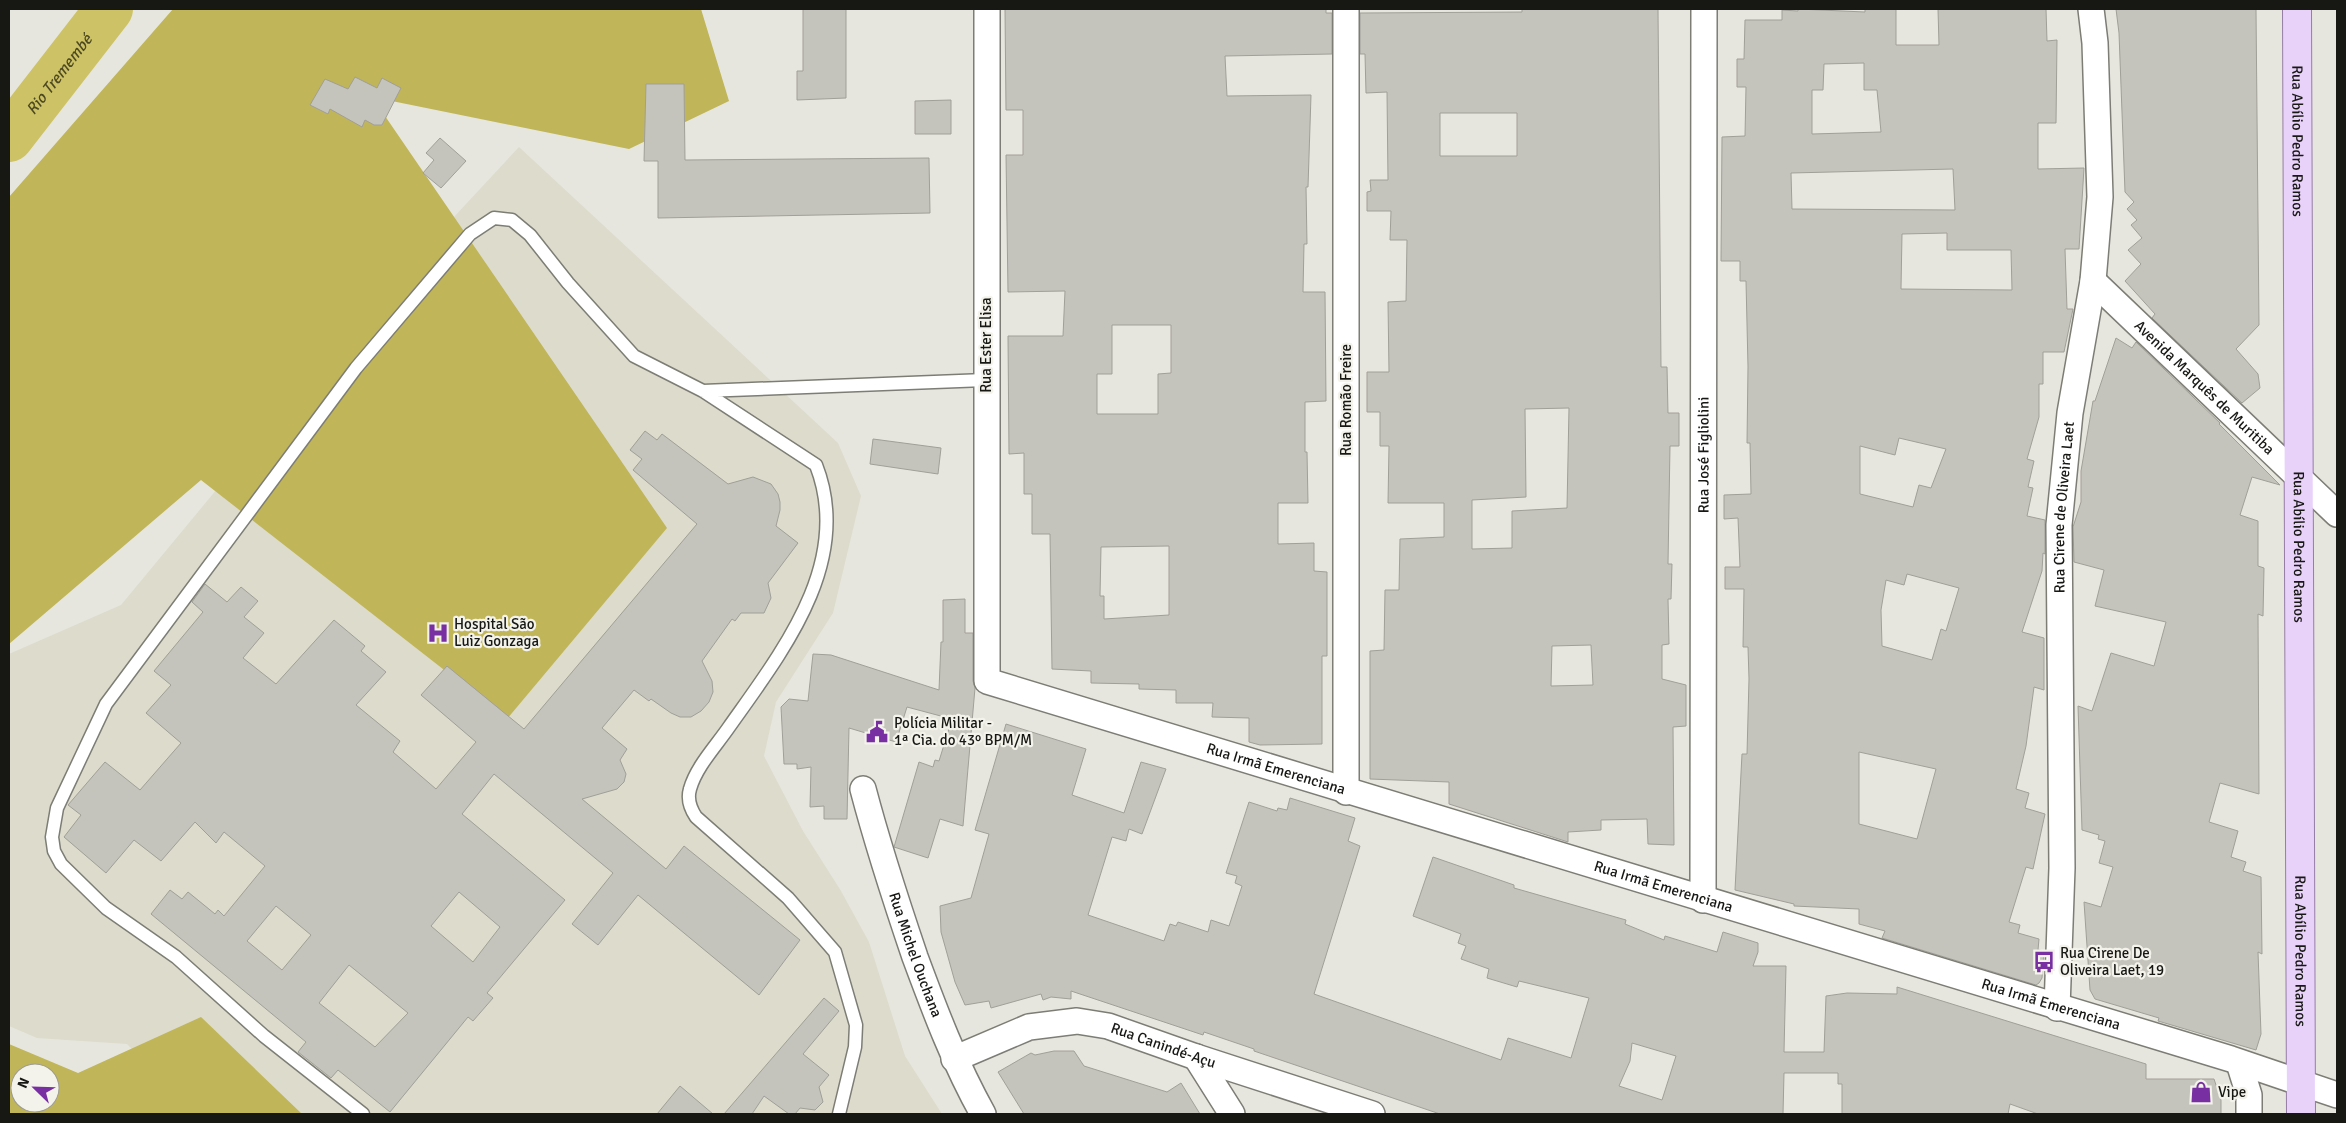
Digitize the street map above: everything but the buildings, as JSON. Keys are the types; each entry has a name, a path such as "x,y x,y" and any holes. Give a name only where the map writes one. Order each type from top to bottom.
{"main road":[{"name":"Rua Abílio Pedro Ramos","path":"2297,9 2301,1114"}],"street":[{"name":"Rua Ester Elisa","path":"987,9 985,380 987,681"},
{"name":"Rua Romão Freire","path":"1346,9 1346,792"},
{"name":"Rua José Figliolini","path":"1703,900 1704,9"},
{"name":"Rua Cirene de Oliveira Laet","path":"2057,1008 2062,868 2059,525 2070,414 2093,281 2100,197 2095,43 2091,9"},
{"name":"Avenida Marquês de Muritiba","path":"2093,281 2337,514"},
{"name":"Rua Irmã Emerenciana","path":"987,681 2239,1063 2337,1095"},
{"name":"Rua Michel Ouchana","path":"864,789 892,892 954,1059 982,1114"},
{"name":"Rua Canindé-Açu","path":"954,1059 1029,1027 1077,1021 1108,1026 1370,1114"},
{"path":"1196,1057 1232,1114"},
{"path":"2239,1063 2249,1095 2249,1114"}],"lane":[{"path":"363,1114 264,1036 176,957 106,908 61,864 54,851 52,837 57,808 106,704 356,368 470,234 494,218 512,220 530,235 568,283 634,356 703,391 816,465 826,495 826,536 820,570 811,598 779,656 703,764 690,788 689,798 690,807 696,818 788,898 835,952 856,1025 855,1047 839,1114"},
{"path":"703,391 985,380"}],"shaded area":[{"path":"173,9 701,9 729,101 629,149 372,97 667,528 507,719 201,480 9,644 9,197"},
{"name":"Hospital São Luiz Gonzaga","path":"519,147 838,443 861,496 833,613 776,702 764,756 803,831 841,891 869,942 905,1056 942,1114 196,1114 127,1044 37,1038 9,1026 9,654 121,605 347,332"},
{"path":"201,1017 302,1114 9,1114 9,1044 54,1063 10,1063 10,1113 60,1113 60,1065 78,1073"}],"waterway":[{"name":"Rio Tremembé","path":"9,138 109,9"}],"place":[{"name":"Hospital São Luiz Gonzaga","path":"438,633"},
{"name":"Polícia Militar - 1ª Cia. do 43º BPM/M","path":"877,732"},
{"name":"Rua Cirene De Oliveira Laet, 19","path":"2044,962"},
{"name":"Vipe","path":"2201,1092"}]}
